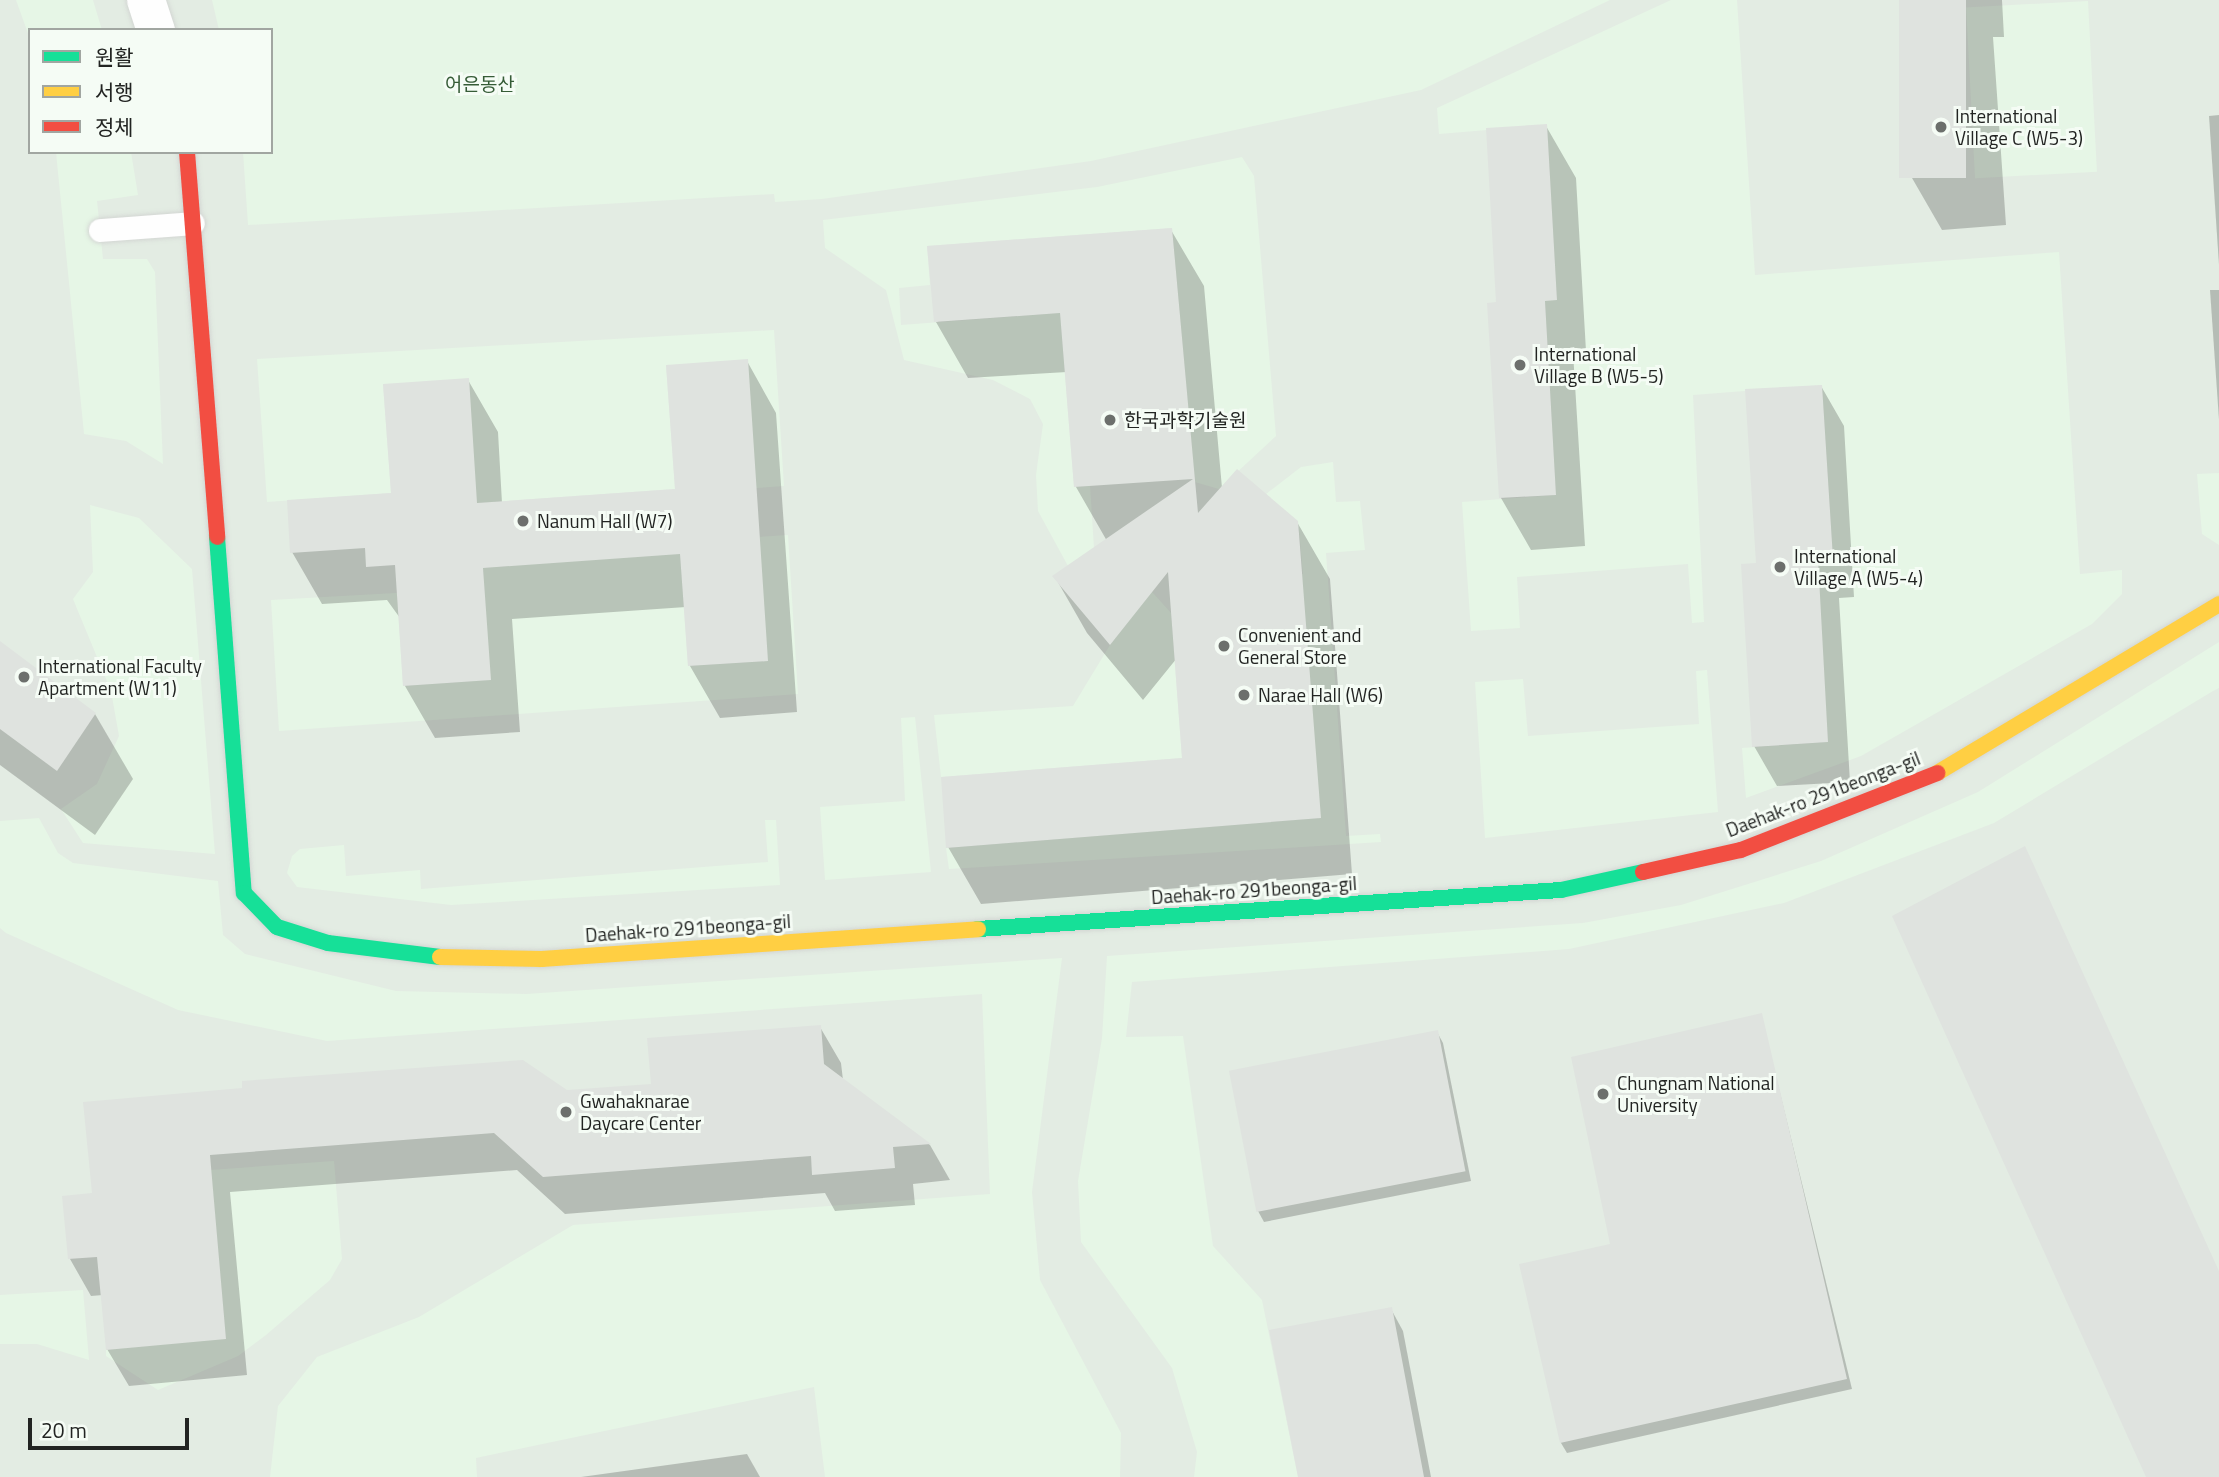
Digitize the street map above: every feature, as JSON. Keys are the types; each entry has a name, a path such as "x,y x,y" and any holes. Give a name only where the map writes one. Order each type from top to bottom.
{"street":[{"path":"145,0 155,28"},
{"path":"187,154 194,223"},
{"name":"Daehak-ro 291beonga-gil","path":"194,223 244,892 277,927 328,943 445,958 542,959 1561,890 1741,850 1932,776 2219,604"}],"lane":[{"path":"100,230 194,223"}],"shaded area":[{"name":"한국과학기술원","path":"0,0 2219,0 2219,1477 0,1477"}],"green space":[{"path":"16,0 93,0 101,28 28,28 28,33"},
{"name":"어은동산","path":"212,0 1610,0 1421,90 1091,161 822,199 775,202 774,194 248,225 243,154 273,154 273,28 219,28"},
{"path":"1671,0 1737,0 1755,275 2059,252 2080,574 2122,570 2122,594 2092,624 1861,756 1746,798 1742,748 1828,742 1817,559 1833,557 1822,385 1693,395 1704,622 1692,623 1688,564 1517,577 1520,628 1471,631 1462,502 1556,495 1545,301 1557,299 1547,125 1439,134 1437,108"},
{"path":"2088,1 2097,172 1975,178 1966,7"},
{"path":"56,154 131,154 138,195 97,201 103,259 147,259 155,272 163,464 126,441 84,434"},
{"path":"1242,157 1254,176 1276,436 1219,489 1195,482 1172,228 927,246 930,285 899,288 901,325 1060,313 1074,487 1090,486 1094,548 1068,566 1038,511 1036,475 1043,424 1030,399 993,380 904,360 886,290 825,248 823,220 1097,187"},
{"path":"774,330 784,486 756,488 666,365 675,489 477,503 383,384 391,493 267,502 257,359"},
{"path":"1333,462 1336,502 1360,501 1365,550 1326,553 1346,836 1380,834 1381,842 949,869 946,848 1320,818 1284,577 1303,574 1299,529 1266,494 1301,467"},
{"path":"2219,473 2219,545 2202,534 2197,474"},
{"path":"90,505 139,518 192,569 215,854 83,843 61,809 97,784 119,736 111,691 73,599 93,572"},
{"path":"788,535 798,694 279,731 271,600 397,593 403,686 490,680 483,568 680,553 688,666 767,661 759,537"},
{"path":"1152,592 1171,613 1182,758 941,777 934,715 1073,706 1110,645"},
{"path":"2219,642 2219,688 1994,823 1784,903 1569,949 1132,982 1126,1037 1183,1036 1213,1246 1262,1300 1298,1477 1194,1477 1197,1452 1172,1368 1081,1242 1078,1181 1102,1038 1107,956 1583,923 1681,905 1821,861 1978,792"},
{"path":"1707,670 1718,812 1485,838 1475,682 1523,679 1528,736 1699,724 1696,671"},
{"path":"915,717 931,872 825,880 820,807 905,801 901,718"},
{"path":"39,818 58,853 73,863 218,881 223,935 245,954 396,991 526,994 1062,958 1032,1192 1040,1280 1121,1433 1120,1477 825,1477 814,1387 476,1458 477,1477 270,1477 278,1406 317,1357 419,1317 573,1225 990,1194 982,994 327,1041 178,1010 6,933 0,928 0,821"},
{"path":"765,820 776,820 780,885 451,905 297,887 287,873 292,856 300,849 344,845 346,876 420,870 421,889 768,862"},
{"path":"334,1161 342,1259 330,1280 266,1335 238,1356 158,1390 106,1356 106,1350 226,1338 211,1170"},
{"path":"83,1290 89,1360 37,1344 0,1344 0,1295"}],"building":[{"name":"International Village C (W5-3)","path":"1899,0 1966,0 1966,178 1899,178"},
{"name":"International Village B (W5-5)","path":"1547,124 1557,300 1545,301 1556,495 1499,498 1487,303 1496,302 1486,128"},
{"path":"1172,228 1198,513 1237,469 1298,521 1321,818 946,848 941,777 1182,758 1168,572 1110,645 1052,576 1193,479 1074,487 1060,313 934,322 927,246"},
{"name":"Nanum Hall (W7)","path":"748,359 768,661 688,666 680,554 483,568 491,680 403,686 395,565 366,567 365,548 290,553 287,500 391,493 383,384 469,378 477,503 675,489 666,365"},
{"name":"International Village A (W5-4)","path":"1822,385 1833,558 1818,559 1828,742 1752,747 1741,564 1756,563 1745,389"},
{"name":"International Faculty Apartment (W11)","path":"0,641 96,713 57,771 0,729"},
{"path":"2025,846 2219,1271 2219,1477 2146,1477 1892,916"},
{"path":"1762,1013 1847,1379 1560,1443 1519,1264 1610,1244 1571,1057"},
{"name":"Gwahaknarae Daycare Center","path":"821,1025 824,1064 931,1144 893,1147 895,1168 812,1175 811,1156 543,1177 494,1133 210,1155 226,1339 106,1350 97,1257 68,1259 62,1196 92,1193 83,1102 242,1088 242,1081 523,1060 567,1090 651,1084 647,1038"},
{"path":"1438,1030 1465,1171 1256,1212 1229,1071"},
{"path":"1392,1307 1424,1477 1298,1477 1269,1330"}],"traffic: fast":[{"path":"217,537 244,893 277,927 328,943 440,957"},
{"path":"978,929 1561,890 1643,872"}],"traffic: slow":[{"path":"1937,773 2219,604"},
{"path":"440,957 542,959 978,929"}],"traffic: jam":[{"path":"187,154 217,537"},
{"path":"1643,872 1741,850 1937,773"}],"place":[{"name":"International Village C (W5-3)","path":"1941,127"},
{"name":"International Village B (W5-5)","path":"1520,365"},
{"name":"한국과학기술원","path":"1110,420"},
{"name":"Nanum Hall (W7)","path":"523,521"},
{"name":"International Village A (W5-4)","path":"1780,567"},
{"name":"Convenient and General Store","path":"1224,646"},
{"name":"International Faculty Apartment (W11)","path":"24,677"},
{"name":"Narae Hall (W6)","path":"1244,695"},
{"name":"Chungnam National University","path":"1603,1094"},
{"name":"Gwahaknarae Daycare Center","path":"566,1112"}]}
